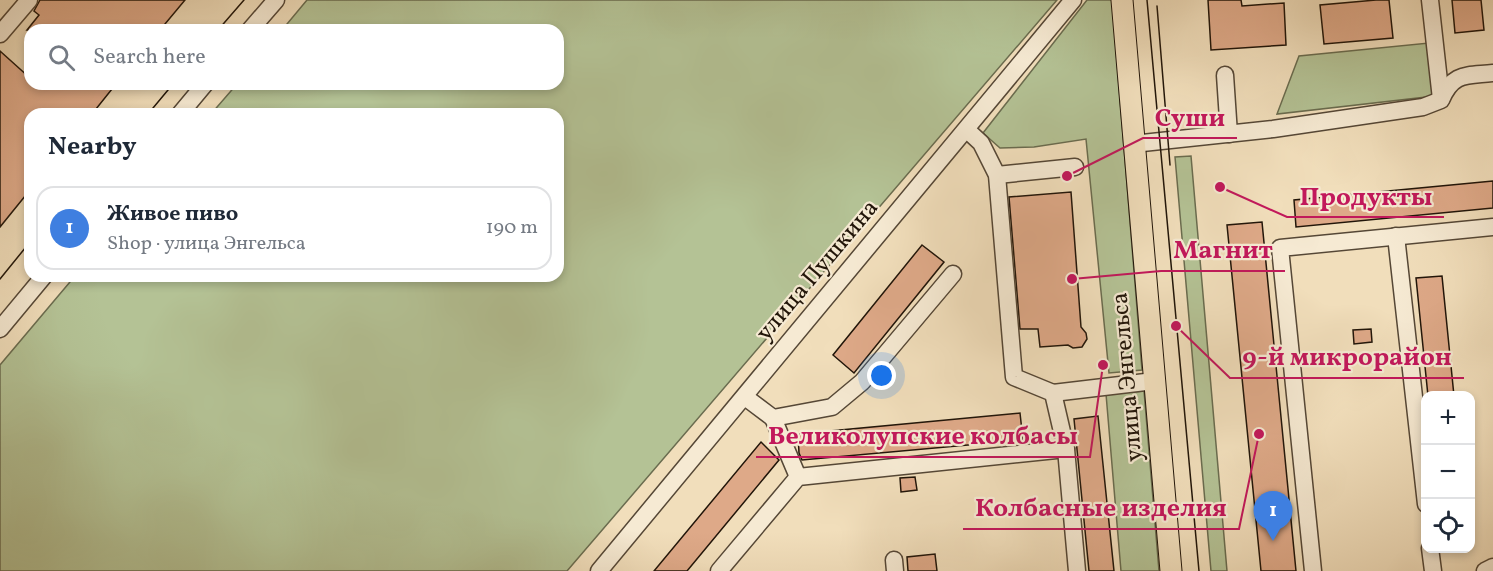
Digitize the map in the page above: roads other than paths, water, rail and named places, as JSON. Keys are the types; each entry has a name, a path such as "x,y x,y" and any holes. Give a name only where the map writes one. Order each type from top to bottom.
{"main road":[{"name":"улица Энгельса","path":"1122,0 1171,571"}],"street":[{"path":"0,34 29,0"},
{"path":"255,24 276,0"},
{"name":"улица Пушкина","path":"600,571 1073,0"},
{"path":"1430,0 1441,100"},
{"path":"1133,144 1229,134 1423,107 1441,100 1448,84 1463,76 1493,73"},
{"path":"1225,75 1229,134"},
{"path":"185,108 200,90"},
{"path":"967,130 981,143 997,175 1014,376 1053,393 1154,381"},
{"path":"997,175 1075,167"},
{"path":"1313,571 1280,248 1493,227"},
{"path":"1396,236 1424,499"},
{"path":"773,418 832,407 862,382 953,274"},
{"path":"0,329 39,282"},
{"path":"1053,393 1066,449 1077,571"},
{"path":"744,397 773,418 798,477"},
{"path":"719,571 798,477 1066,449"},
{"path":"1431,553 1433,571"},
{"path":"1485,571 1493,567"}],"tram line":[{"path":"223,24 244,0"},
{"path":"1147,0 1199,571"},
{"path":"1157,6 1170,165"},
{"path":"153,108 168,90"},
{"path":"0,279 24,249"}],"place":[{"name":"Суши","path":"1067,176"},
{"name":"Продукты","path":"1220,187"},
{"name":"Магнит","path":"1072,279"},
{"name":"9-й микрорайон","path":"1176,326"},
{"name":"Великолупские колбасы","path":"1103,365"},
{"name":"Колбасные изделия","path":"1259,434"},
{"name":"Живое пиво","path":"1273,541"}]}
